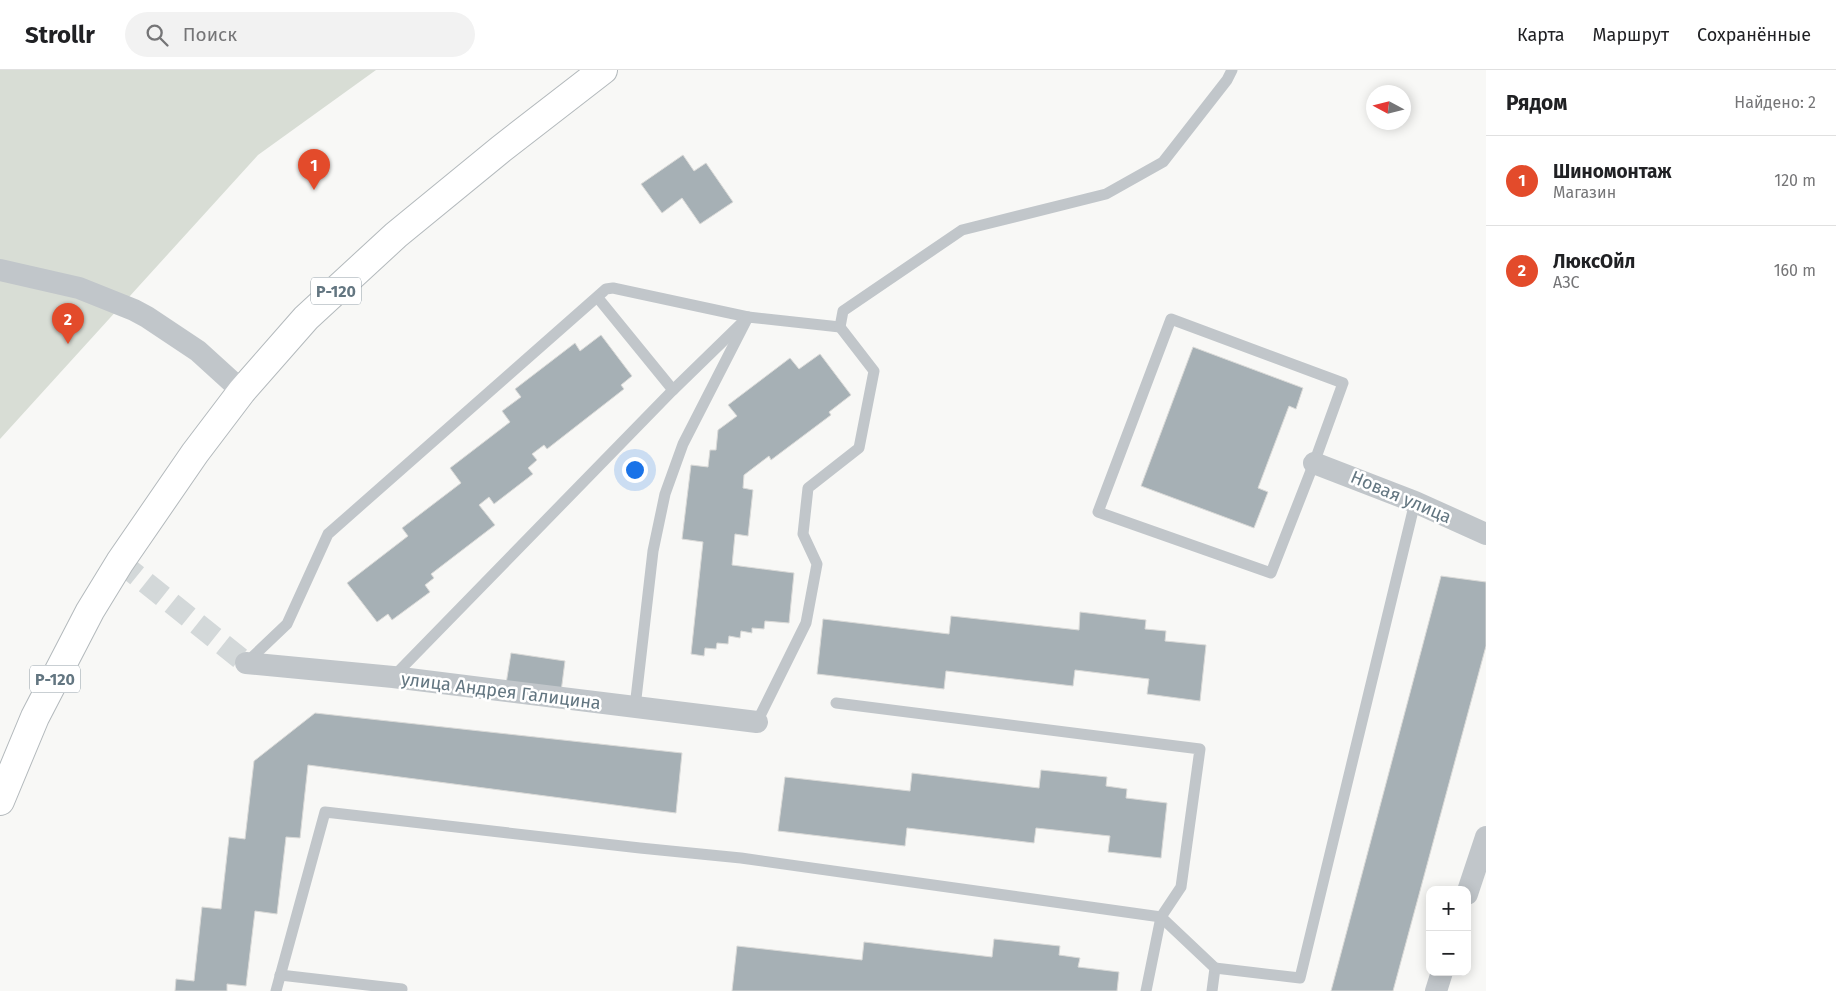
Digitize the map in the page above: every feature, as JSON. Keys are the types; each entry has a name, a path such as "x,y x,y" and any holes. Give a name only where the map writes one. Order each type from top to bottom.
{"main road":[{"name":"Р-120","path":"0,801 35,717 90,611 120,562 194,453 242,391 306,318 396,235 501,149 604,70"}],"street":[{"path":"0,270 79,288 147,316 198,351 242,391"},
{"name":"Новая улица","path":"1314,463 1415,502 1486,534"},
{"name":"улица Андрея Галицина","path":"246,662 757,722"},
{"path":"1470,886 1486,837"},
{"path":"1436,991 1441,976"}],"lane":[{"path":"840,326 843,311 962,230 1106,194 1163,162 1227,80 1232,70"},
{"path":"246,662 287,624 328,534 606,289 613,288 748,317 840,326 874,371 859,448 808,488 803,534 817,564 806,623 757,722"},
{"path":"598,298 673,390"},
{"path":"393,678 673,390 748,317"},
{"path":"635,707 653,551 665,494 682,444 748,317"},
{"path":"1171,320 1343,383 1314,463 1271,573 1098,512 1171,320"},
{"path":"276,991 325,812 741,858 1161,917 1216,968 1300,978 1415,502"},
{"path":"836,703 1200,749 1181,887 1161,917 1146,991"},
{"path":"1212,991 1216,968"},
{"path":"280,974 402,989"}],"shaded area":[{"path":"0,70 376,70 258,155 0,439"}],"building":[{"path":"683,155 694,171 706,163 733,202 700,224 682,198 662,213 641,184"},
{"path":"601,335 632,376 621,385 624,389 547,449 544,445 532,454 537,460 528,468 533,474 494,504 489,497 479,505 495,525 431,574 434,578 425,585 430,592 392,620 388,614 377,622 347,583 408,536 402,528 461,483 450,468 510,422 502,411 521,397 515,389 575,343 580,351"},
{"path":"1193,347 1303,388 1296,409 1289,406 1258,488 1268,492 1254,528 1141,486"},
{"path":"820,354 851,395 829,412 831,415 771,460 769,456 744,475 743,488 753,490 748,536 735,534 732,565 794,573 789,623 765,621 764,629 752,628 752,633 741,631 740,638 729,636 728,644 717,643 716,649 705,648 704,656 691,654 703,542 682,539 691,465 708,467 710,450 716,450 718,430 737,416 728,405 790,358 799,369"},
{"path":"1441,576 1486,582 1486,646 1393,991 1331,991"},
{"path":"1080,612 1146,620 1145,629 1166,631 1165,641 1206,645 1200,701 1147,694 1149,679 1075,670 1073,686 946,671 944,689 817,674 823,619 949,634 951,616 1079,630"},
{"path":"511,653 565,661 561,692 506,684"},
{"path":"315,713 682,753 676,813 308,765 300,838 286,837 277,914 255,911 246,986 227,984 227,991 175,991 176,979 194,981 202,907 221,909 229,837 245,839 254,761"},
{"path":"1041,770 1107,777 1106,786 1127,789 1126,798 1167,803 1161,858 1108,852 1110,836 1036,828 1034,843 907,828 905,846 778,831 785,777 910,791 912,773 1039,788"},
{"path":"994,939 1060,946 1059,955 1080,958 1078,967 1119,972 1117,991 732,991 737,946 862,960 864,942 992,957"}],"tunnel":[{"path":"120,562 246,663"}],"place":[{"name":"Шиномонтаж","path":"314,190"},
{"name":"ЛюксОйл","path":"68,344"}]}
